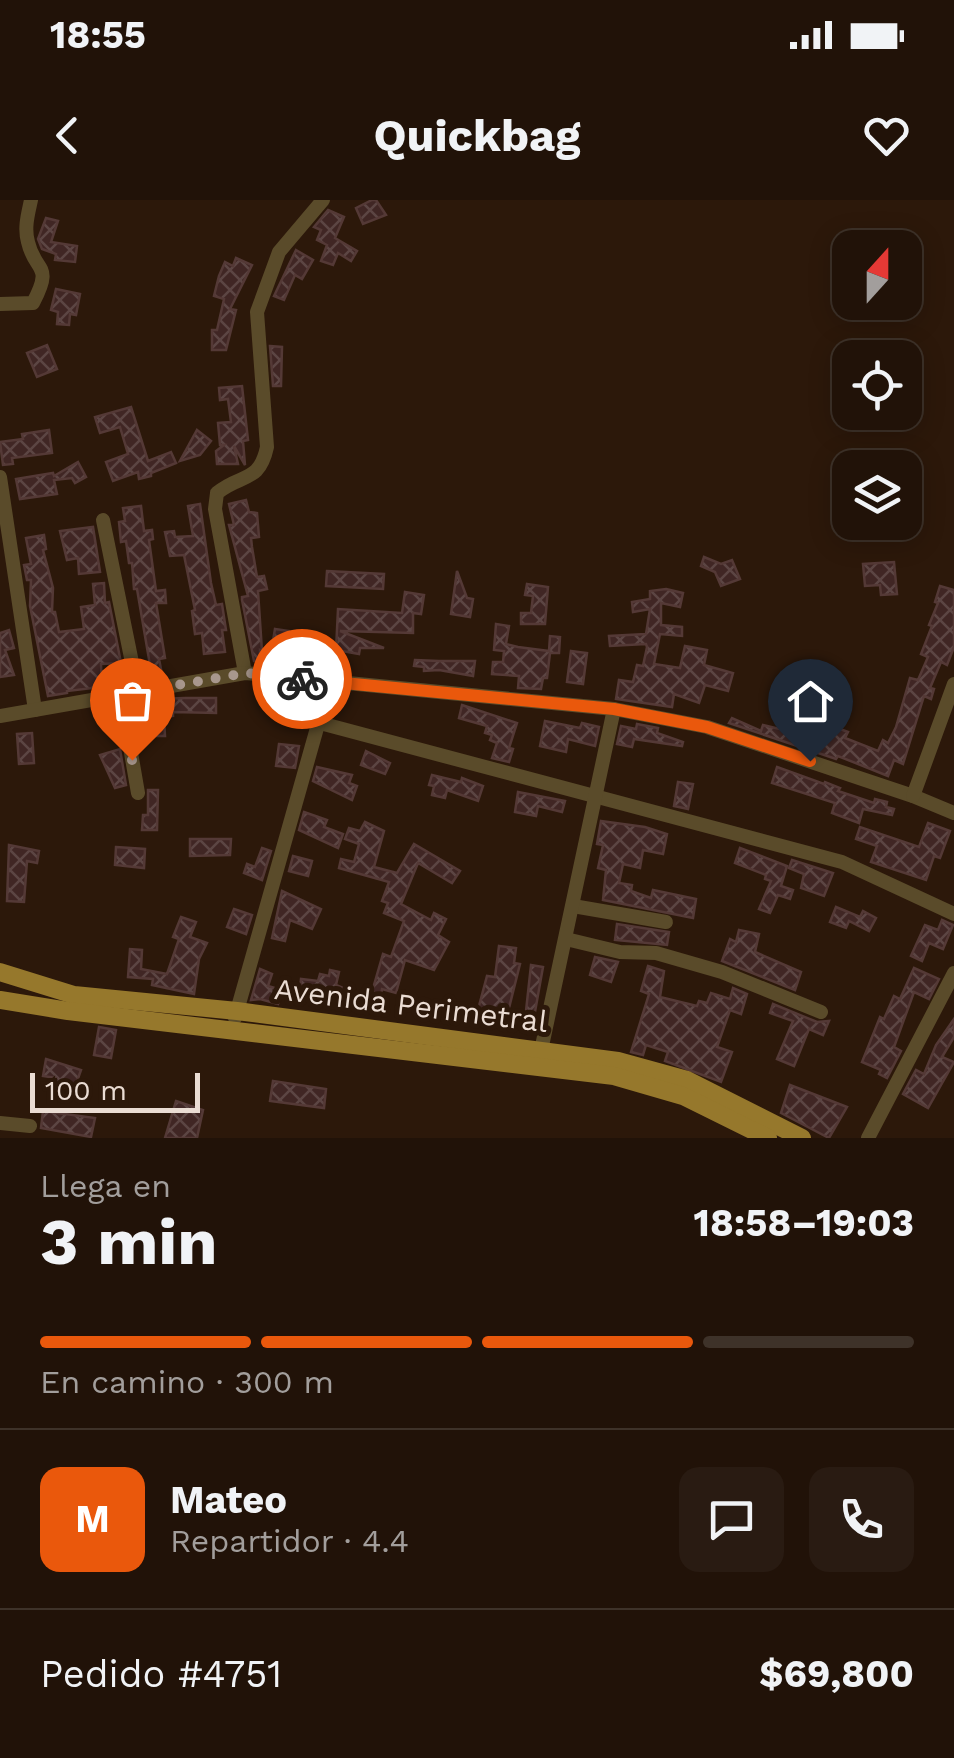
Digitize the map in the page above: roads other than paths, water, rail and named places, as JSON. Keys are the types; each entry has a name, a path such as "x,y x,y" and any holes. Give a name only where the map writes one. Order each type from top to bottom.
{"main road":[{"name":"Avenida Perimetral","path":"0,972 74,995 235,1020 540,1057 618,1061 687,1080 802,1138"},
{"name":"Avenida Perimetral","path":"0,1000 68,1011 235,1020"},
{"name":"Avenida Perimetral","path":"540,1057 683,1096 768,1138"}],"street":[{"path":"0,304 32,303 43,283 40,264 28,245 30,200"},
{"path":"246,673 215,508 217,493 226,485 254,475 264,463 267,447 258,312 279,252 323,200"},
{"path":"0,477 35,710"},
{"path":"104,520 138,692"},
{"path":"0,716 246,673 614,709 707,727 954,812"},
{"path":"235,1020 330,682"},
{"path":"913,796 954,684"},
{"path":"121,695 138,793"},
{"path":"540,1057 614,709"},
{"path":"320,723 842,862 954,914"},
{"path":"573,906 666,922"},
{"path":"566,939 620,952 656,953 741,979 821,1012"},
{"path":"868,1138 954,973"},
{"path":"0,1122 30,1126"}]}
